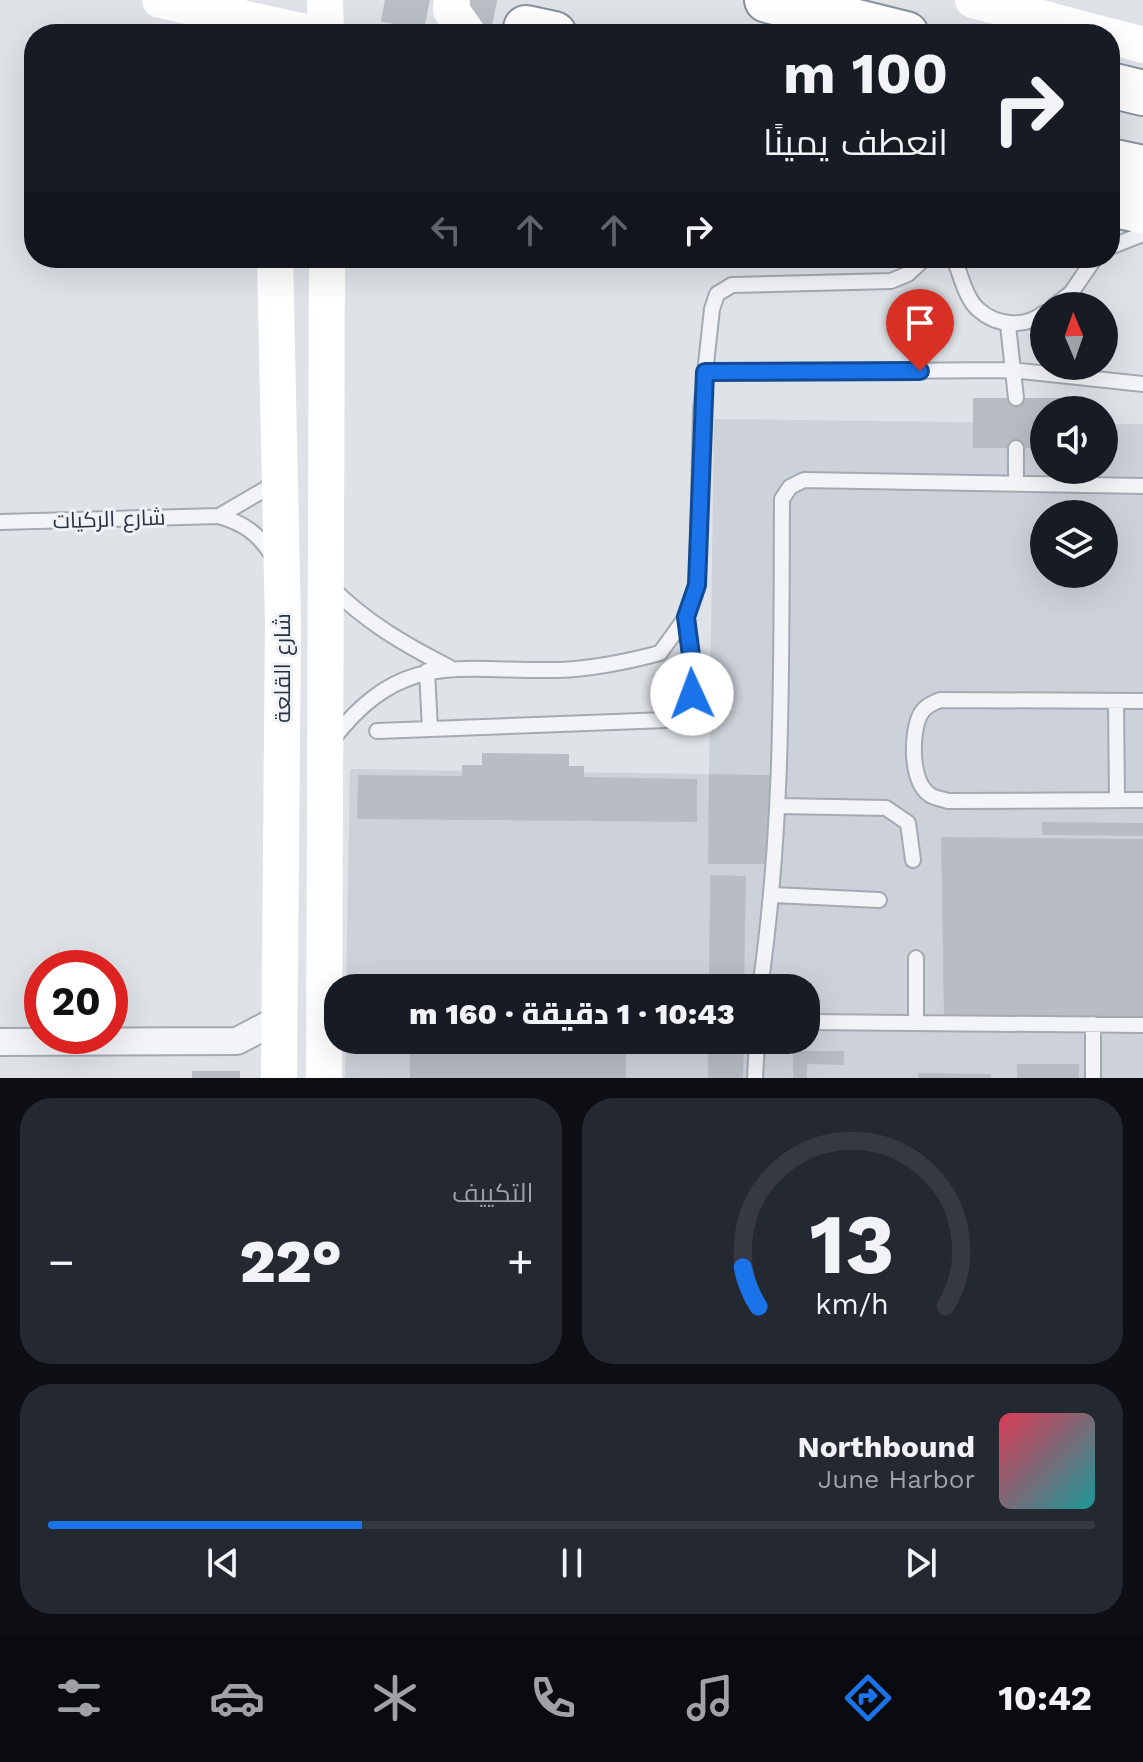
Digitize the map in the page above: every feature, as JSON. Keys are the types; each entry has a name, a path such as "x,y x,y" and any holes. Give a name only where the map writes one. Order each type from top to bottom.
{"highway":[{"path":"767,0 865,24"},
{"path":"1120,87 1143,93"},
{"path":"1120,163 1143,168"},
{"path":"1120,206 1143,211"}],"main road":[{"path":"133,0 177,24"},
{"path":"160,0 294,24"},
{"path":"325,0 326,24"},
{"path":"452,0 451,10 461,24"},
{"path":"973,0 1063,24"},
{"path":"1120,39 1143,45"},
{"name":"شارع القلعة","path":"275,268 282,571 279,1078"},
{"name":"شارع القلعة","path":"324,1078 327,268"}],"street":[{"path":"0,1042 237,1041 279,1019"},
{"path":"237,1041 259,1054 279,1078"}],"lane":[{"path":"1120,243 1143,234"},
{"path":"325,749 350,717 384,689 427,671 449,668 559,670 612,665 660,653 686,617 697,585 705,372 712,309 717,294 732,285 891,281 914,268"},
{"path":"958,268 977,310 1008,325 1030,320"},
{"path":"1072,292 1088,268"},
{"path":"1008,325 1016,398"},
{"path":"705,372 1012,370 1143,384"},
{"path":"1016,448 1016,482"},
{"name":"شارع الركيات","path":"219,516 267,488 281,463"},
{"path":"762,974 773,895 780,806 782,499 790,487 804,480 1143,486"},
{"name":"شارع الركيات","path":"0,522 219,516 242,523 263,540 282,571"},
{"path":"325,581 358,614 404,645 449,668"},
{"path":"377,731 666,720 687,708 692,694 694,679 686,617"},
{"path":"427,671 430,729"},
{"path":"1143,701 940,700 927,705 919,717 913,750 920,782 929,795 948,801 1143,800"},
{"path":"1116,702 1117,799"},
{"path":"780,806 886,808 908,823 913,860"},
{"path":"773,895 879,900"},
{"path":"916,958 916,1021"},
{"path":"820,1022 1143,1025"},
{"path":"1093,1024 1093,1078"},
{"path":"755,1078 756,1054"}],"shaded area":[{"path":"714,419 1030,423 1030,484 1118,484 1118,424 1143,424 1143,1078 345,1078 346,1054 820,1054 820,974 346,974 350,769 709,774"}],"building":[{"path":"973,398 1030,398 1030,448 973,448"},
{"path":"482,753 569,754 569,766 584,766 584,777 697,779 697,822 357,819 358,775 462,776 462,765 482,765"},
{"path":"709,774 770,775 769,864 708,864"},
{"path":"1042,822 1143,823 1143,836 1042,835"},
{"path":"941,837 1143,839 1143,1018 944,1017"},
{"path":"710,875 746,876 744,974 709,974"},
{"path":"844,1051 844,1065 807,1064 807,1078 793,1078 793,1054"},
{"path":"410,1054 626,1054 626,1078 410,1078"},
{"path":"708,1054 744,1054 743,1078 708,1078"},
{"path":"1017,1064 1079,1064 1079,1078 1017,1078"},
{"path":"192,1071 240,1071 240,1078 192,1078"},
{"path":"918,1073 991,1074 991,1078 918,1078"}],"tunnel":[{"path":"385,0 506,24"}],"route":[{"path":"692,694 694,679 686,617 697,585 701,410 705,372 920,371"}]}
